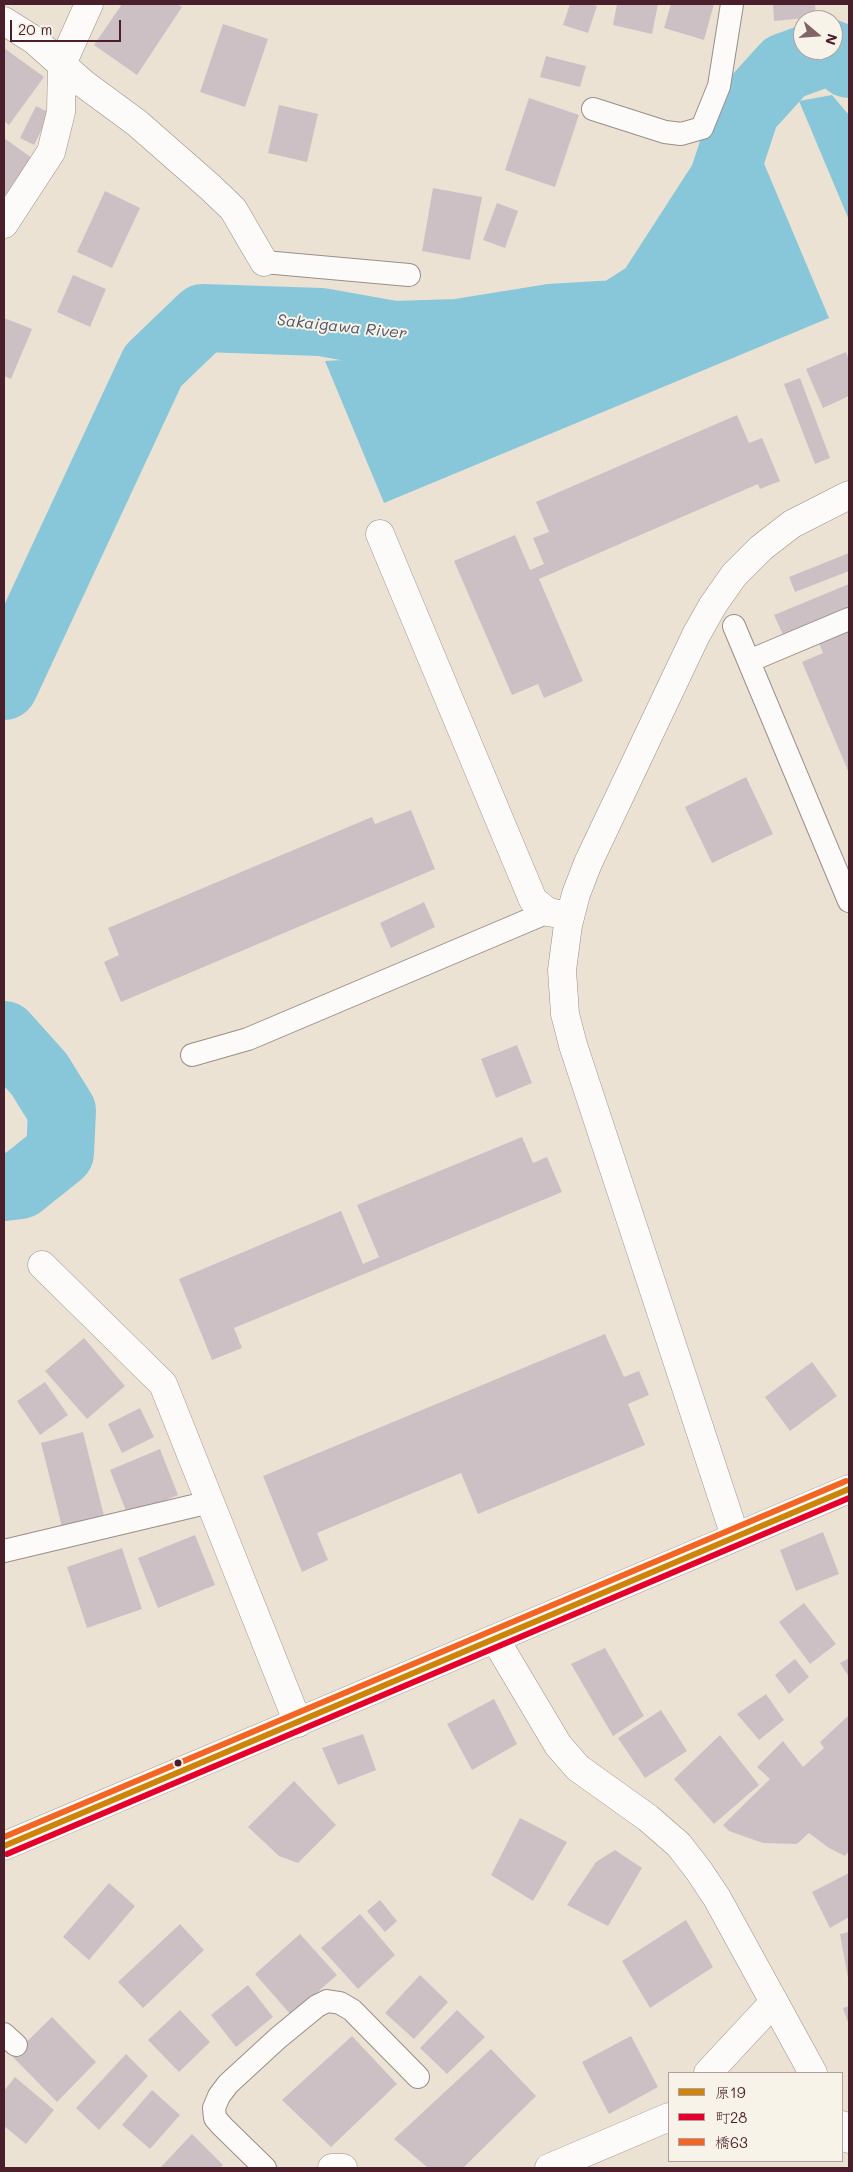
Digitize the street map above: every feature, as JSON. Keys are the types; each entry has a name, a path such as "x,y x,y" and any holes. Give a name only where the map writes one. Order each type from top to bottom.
{"street":[{"path":"4,224 51,152 61,112 62,64 89,4"},
{"path":"4,21 34,40 84,84 137,123 232,209 264,262"},
{"path":"735,1536 675,1359 565,1014 559,914 576,894 588,863 712,605 734,575 761,548 792,524 849,495"},
{"path":"380,534 533,900 559,914"},
{"path":"42,1265 163,1384 298,1723"},
{"path":"4,1846 849,1489"},
{"path":"495,1639 558,1745 578,1768 648,1818 679,1845 699,1871 717,1898 812,2072"},
{"path":"709,2072 774,2002"},
{"path":"549,2168 668,2117"},
{"path":"843,2127 849,2138"},
{"path":"332,2168 343,2168"}],"lane":[{"path":"593,108 665,132 681,134 702,128 719,86 732,4"},
{"path":"264,262 409,275"},
{"path":"748,661 849,619"},
{"path":"734,626 849,901"},
{"path":"192,1055 248,1039 559,914"},
{"path":"4,1551 210,1502"},
{"path":"265,2168 215,2118 214,2108 219,2096 228,2084 278,2038 317,2006 327,2001 340,2003 352,2010 418,2077"}],"water":[{"path":"832,95 849,115 849,220 799,101"},
{"path":"763,161 829,318 384,503 325,361 618,345 647,333 673,314 747,168"}],"building":[{"path":"122,4 177,4 182,7 137,75 94,45"},
{"path":"570,4 597,6 588,33 563,25"},
{"path":"617,4 658,4 652,34 613,25"},
{"path":"671,4 714,4 704,40 664,28"},
{"path":"773,4 815,4 815,10 793,10 793,19 774,21"},
{"path":"223,24 268,39 245,107 200,92"},
{"path":"4,48 44,77 9,125 4,121"},
{"path":"546,56 586,66 580,87 540,77"},
{"path":"529,98 579,115 555,187 505,170"},
{"path":"279,105 318,114 307,162 268,153"},
{"path":"36,106 50,113 34,145 20,138"},
{"path":"4,138 32,158 5,195 4,194"},
{"path":"433,188 482,197 470,260 422,251"},
{"path":"105,191 140,208 112,268 77,252"},
{"path":"497,203 518,211 505,248 483,240"},
{"path":"73,275 106,289 90,327 57,312"},
{"path":"4,318 32,329 11,379 4,376"},
{"path":"846,352 849,360 849,396 823,408 806,369"},
{"path":"800,378 830,458 815,464 784,384"},
{"path":"737,415 749,443 762,438 780,481 760,489 758,484 539,579 583,681 544,698 538,684 512,695 454,561 515,535 530,570 544,564 533,538 549,532 536,502"},
{"path":"849,553 849,571 795,592 789,577"},
{"path":"849,584 849,611 784,637 774,615"},
{"path":"849,630 849,773 802,662 823,653 819,643"},
{"path":"746,777 773,834 712,863 685,807"},
{"path":"411,810 435,869 121,1002 104,962 119,955 108,928 372,817 375,824"},
{"path":"424,902 435,927 391,948 380,923"},
{"path":"517,1045 532,1083 496,1098 481,1059"},
{"path":"522,1137 533,1163 547,1157 562,1192 234,1328 242,1348 212,1360 179,1279 341,1211 363,1264 379,1257 357,1205"},
{"path":"605,1334 624,1377 639,1371 649,1395 628,1404 645,1445 478,1514 461,1473 317,1533 328,1560 302,1572 263,1476"},
{"path":"84,1338 125,1386 87,1419 45,1371"},
{"path":"812,1362 837,1396 790,1431 765,1397"},
{"path":"45,1382 68,1415 40,1435 17,1401"},
{"path":"140,1408 154,1437 122,1453 108,1424"},
{"path":"83,1432 104,1516 62,1527 41,1443"},
{"path":"160,1449 178,1495 128,1516 110,1470"},
{"path":"823,1532 839,1574 796,1591 780,1550"},
{"path":"195,1535 215,1585 158,1608 138,1558"},
{"path":"122,1548 142,1609 87,1628 67,1567"},
{"path":"804,1603 836,1644 810,1664 779,1622"},
{"path":"605,1648 644,1716 613,1736 571,1664"},
{"path":"849,1658 849,1677 840,1663"},
{"path":"795,1659 809,1677 789,1694 775,1675"},
{"path":"766,1694 784,1720 759,1740 737,1714"},
{"path":"494,1699 517,1744 472,1770 447,1724"},
{"path":"661,1710 687,1751 645,1778 618,1738"},
{"path":"849,1715 849,1851 845,1856 829,1848 809,1833 797,1844 763,1843 729,1831 723,1825 770,1779 757,1767 783,1741 803,1767 824,1748 820,1742"},
{"path":"363,1734 376,1770 338,1785 322,1748"},
{"path":"720,1735 759,1785 714,1824 674,1779"},
{"path":"294,1781 336,1825 298,1863 279,1856 248,1827"},
{"path":"520,1818 567,1842 533,1901 491,1875"},
{"path":"615,1850 642,1868 608,1926 567,1905 596,1862"},
{"path":"849,1873 849,1917 830,1928 812,1892"},
{"path":"109,1883 135,1906 89,1960 63,1937"},
{"path":"380,1900 397,1921 385,1932 367,1911"},
{"path":"360,1914 395,1955 358,1989 321,1948"},
{"path":"686,1920 713,1967 650,2008 622,1961"},
{"path":"180,1924 204,1950 143,2008 118,1982"},
{"path":"849,1932 849,1978 848,1978 840,1934"},
{"path":"300,1934 337,1975 291,2015 255,1974"},
{"path":"420,1975 448,2002 414,2039 385,2013"},
{"path":"248,1985 273,2017 236,2047 211,2015"},
{"path":"849,2006 849,2025 843,2008"},
{"path":"180,2010 210,2042 179,2072 148,2040"},
{"path":"457,2010 485,2037 447,2074 420,2048"},
{"path":"52,2017 96,2062 57,2102 12,2056"},
{"path":"352,2036 397,2084 331,2147 282,2100"},
{"path":"631,2036 658,2087 609,2114 582,2062"},
{"path":"491,2049 536,2096 463,2168 428,2168 394,2139"},
{"path":"126,2054 148,2076 99,2130 76,2108"},
{"path":"15,2077 54,2110 26,2144 4,2126 4,2091"},
{"path":"152,2090 180,2115 150,2149 122,2125"},
{"path":"192,2134 223,2165 220,2168 160,2168"}],"waterway":[{"name":"Sakaigawa River","path":"4,686 153,366 203,318 321,322 394,335 457,333 550,318 617,314 650,293 723,180 746,110 785,67 826,52 847,60 849,64"},
{"name":"Sakaigawa River","path":"4,1035 39,1074 62,1111 60,1153 20,1185 4,1187"}],"transit line":[{"name":"橋63","path":"4,1837 846,1481"},
{"name":"原19","path":"4,1846 849,1489"},
{"name":"町28","path":"7,1854 849,1498"}]}
